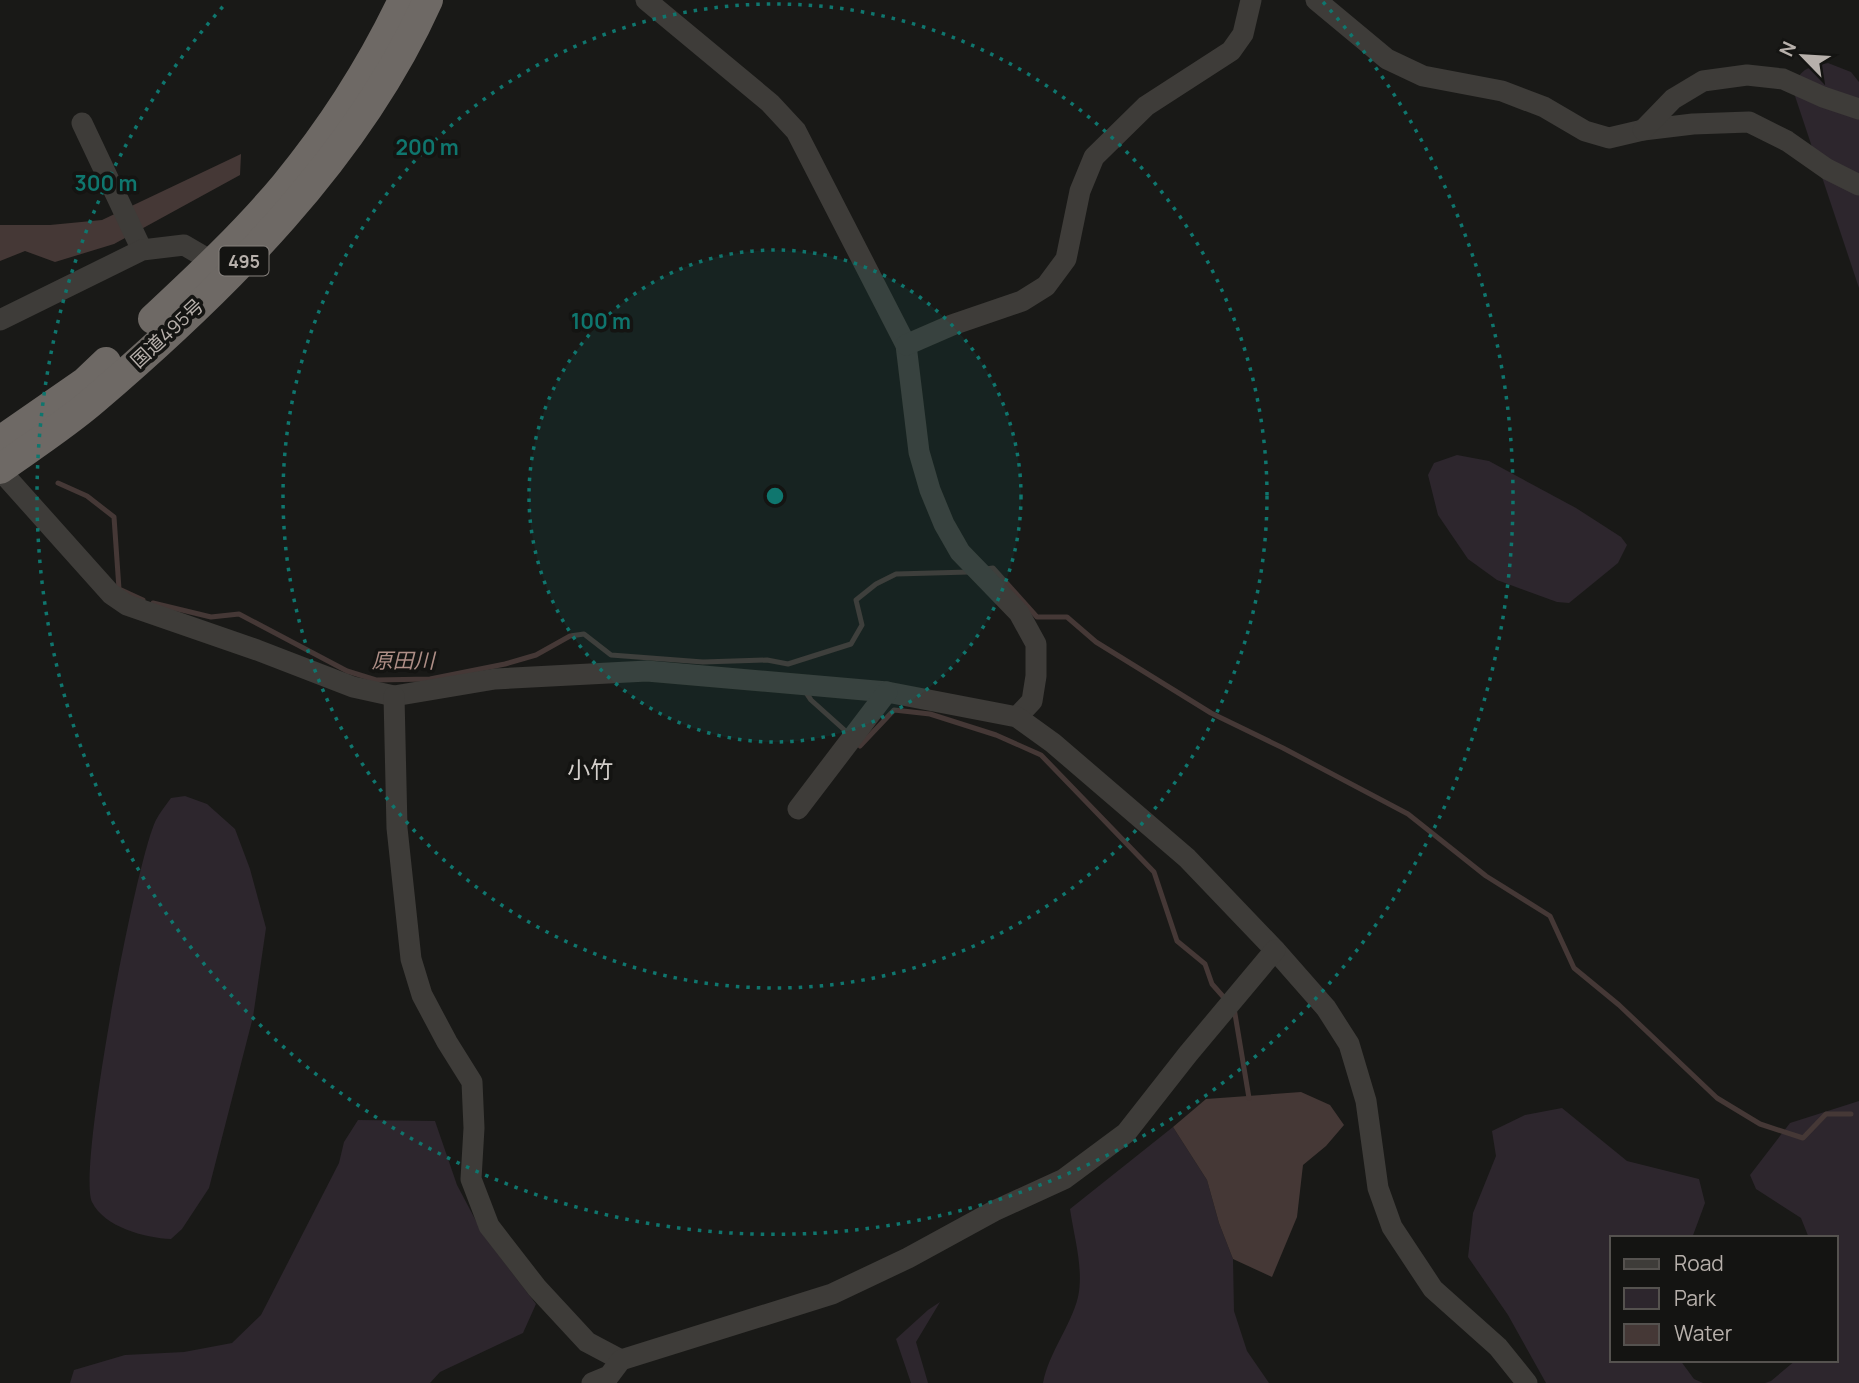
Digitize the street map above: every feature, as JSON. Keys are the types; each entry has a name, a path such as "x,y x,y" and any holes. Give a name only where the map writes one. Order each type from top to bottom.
{"highway":[{"name":"国道495号","path":"0,441 85,382 223,268 338,112 390,28 403,0"},
{"name":"国道495号","path":"0,470 93,402 329,163 410,40 428,0"}],"street":[{"path":"646,0 770,103 796,131 906,345 919,452 944,524 960,552 1019,613 1036,644 1036,676 1032,701 1017,717"},
{"path":"906,345 952,325 1022,301 1046,286 1066,260 1080,191 1094,157 1146,106 1231,51 1243,34 1251,0"},
{"path":"1316,0 1387,59 1423,76 1502,91 1544,107 1585,131 1609,138 1643,130 1693,124 1749,122 1787,141 1827,169 1859,185"},
{"path":"1643,130 1673,99 1703,81 1747,75 1783,79 1859,109"},
{"path":"82,123 141,248"},
{"path":"0,320 141,248 184,245 223,268"},
{"path":"0,470 111,594 127,605 353,687 394,696 495,679 647,671 887,692 1017,717 1053,743 1187,858 1326,1008 1349,1044 1366,1101 1378,1188 1392,1227 1433,1289 1498,1347 1527,1383"},
{"path":"798,809 887,692"},
{"path":"394,696 397,828 411,959 422,995 472,1082 474,1128 471,1179 489,1226 537,1288 587,1342 621,1360"},
{"path":"592,1383 609,1376 621,1360 832,1294 908,1258 994,1211 1064,1179 1126,1133 1275,950"}],"green space":[{"path":"1828,63 1851,72 1859,82 1859,288 1795,96 1797,81 1803,72"},
{"path":"1457,455 1489,461 1576,508 1621,537 1627,545 1618,563 1569,603 1557,602 1497,580 1468,559 1438,515 1428,475 1434,463"},
{"path":"185,796 207,804 235,829 250,869 266,928 253,1017 209,1188 182,1229 171,1239 126,1230 106,1218 92,1202 90,1178 100,1078 135,892 156,820 171,798"},
{"path":"1859,1101 1859,1383 1765,1383 1794,1362 1838,1362 1838,1236 1808,1236 1801,1218 1756,1189 1750,1175 1790,1123"},
{"path":"1562,1108 1627,1161 1699,1179 1705,1203 1693,1236 1610,1236 1610,1362 1681,1362 1694,1379 1703,1383 1546,1383 1508,1315 1468,1257 1473,1213 1496,1156 1492,1131 1525,1115"},
{"path":"358,1120 435,1121 457,1185 484,1236 536,1304 523,1333 440,1372 430,1383 70,1383 74,1370 125,1355 184,1352 232,1343 261,1315 339,1163 344,1142"},
{"path":"1173,1127 1207,1180 1233,1259 1234,1311 1247,1351 1269,1383 1043,1383 1080,1286 1070,1209"},
{"path":"940,1302 916,1342 928,1383 911,1383 896,1339"}],"water":[{"path":"241,154 240,175 114,244 55,262 25,251 0,261 0,225 50,225 102,220"},
{"path":"1301,1092 1330,1105 1344,1125 1326,1146 1303,1165 1297,1217 1272,1277 1233,1259 1207,1180 1173,1127 1206,1099"}],"waterway":[{"name":"原田川","path":"58,483 87,496 114,517 119,589 143,600"},
{"path":"986,569 993,568 1037,617 1067,617 1096,642 1211,713 1408,814 1486,876 1550,916 1574,968 1619,1005 1717,1098 1760,1124 1803,1138 1826,1114 1851,1114"},
{"name":"原田川","path":"153,603 211,617 239,614 347,671 376,680 430,679 536,655 570,636 584,634 611,655 703,662 767,660 788,664 851,644 862,625 856,600 876,584 896,574 969,572"},
{"path":"805,691 811,700 850,735"},
{"path":"857,742 860,746 894,710 930,714 996,735 1041,755 1154,872 1177,941 1205,964 1212,984 1227,1001"},
{"path":"1234,1008 1249,1098"}],"district":[{"name":"小竹","path":"590,769"}]}
